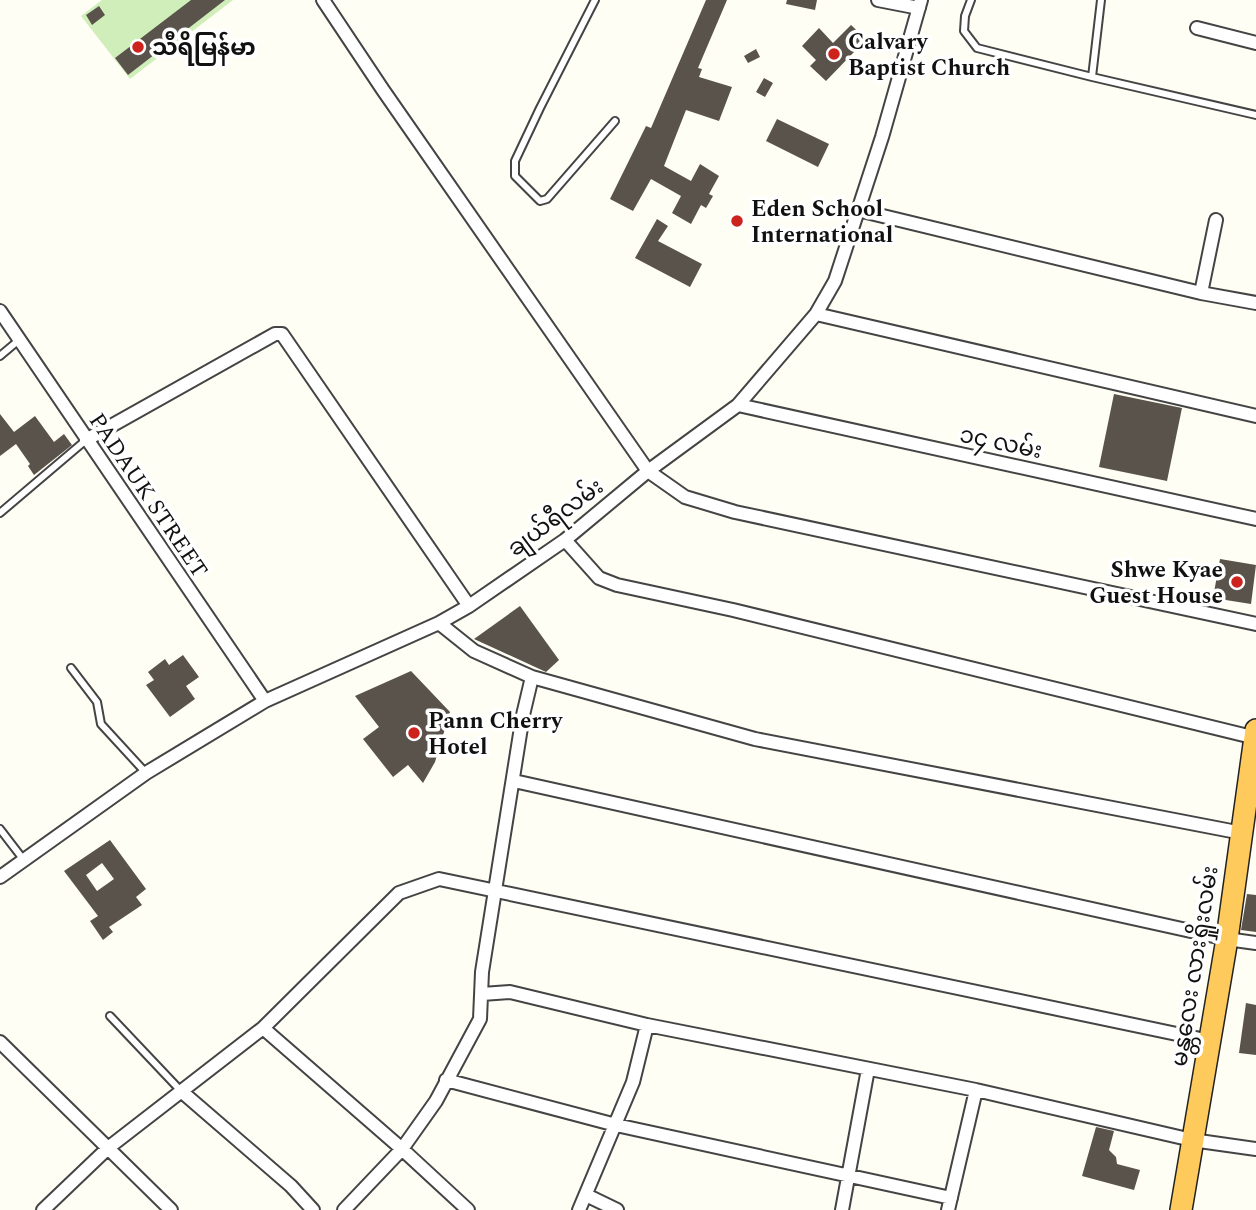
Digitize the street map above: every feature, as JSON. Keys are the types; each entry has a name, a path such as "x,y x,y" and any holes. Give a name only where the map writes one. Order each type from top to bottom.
{"highway":[{"name":"မန္တလေး လားရှိုးလမ်း","path":"1181,1210 1227,939 1256,735"}],"street":[{"path":"323,0 648,471 685,497 735,512 1256,624"},
{"path":"878,0 920,4"},
{"name":"ချယ်ရီလမ်း","path":"0,877 146,773 265,701 439,623 469,606 565,540 648,471 738,405 816,314 835,281 920,4"},
{"path":"1197,28 1256,43"},
{"path":"858,210 1201,293 1256,303"},
{"path":"1201,293 1216,220"},
{"name":"PADAUK STREET","path":"0,311 265,701"},
{"path":"816,314 1256,416"},
{"path":"86,440 275,334 282,334 469,606"},
{"name":"၁၄ လမ်း","path":"738,405 1256,519"},
{"path":"565,540 599,578 617,585 733,610 1256,735"},
{"path":"439,623 474,651 531,677 755,739 1242,833"},
{"path":"344,1210 402,1149 436,1101 480,1019 482,972 531,677"},
{"path":"513,781 1227,939 1256,943"},
{"path":"43,1210 108,1148 263,1028 399,893 439,879 1210,1041"},
{"path":"482,994 510,992 647,1025 976,1090 1192,1140 1256,1149"},
{"path":"579,1210 633,1082 647,1025"},
{"path":"263,1028 468,1210"},
{"path":"0,1042 172,1210"},
{"path":"842,1210 867,1069"},
{"path":"446,1080 616,1125 849,1174 950,1204 976,1090"},
{"path":"181,1091 291,1186 313,1210"},
{"path":"586,1195 618,1210"}],"lane":[{"path":"595,0 515,161 515,176 540,201 547,199 615,121"},
{"path":"971,0 965,16 964,31 977,48 1092,78 1256,115"},
{"path":"1092,78 1100,1"},
{"path":"0,356 19,340"},
{"path":"0,513 86,440"},
{"path":"71,668 97,702 102,724 146,773"},
{"path":"0,829 23,859"},
{"path":"110,1016 181,1091"}],"green space":[{"name":"သီရိမြန်မာ","path":"102,0 233,0 130,79 81,16"}],"building":[{"path":"191,0 225,0 128,75 115,58"},
{"path":"706,0 727,0 698,68 702,69 699,77 732,87 719,121 686,110 664,166 691,181 700,164 719,176 709,194 713,196 706,208 701,205 691,224 672,213 681,196 651,179 633,211 610,199 646,126 651,128"},
{"path":"787,0 817,0 815,10 786,4"},
{"path":"99,6 105,15 92,25 86,15"},
{"path":"851,25 864,37 852,49 855,51 826,81 810,66 816,60 802,46 819,28 833,43"},
{"path":"756,49 760,57 748,63 744,56"},
{"path":"764,78 773,83 765,97 756,92"},
{"path":"777,119 829,144 818,167 766,141"},
{"path":"657,219 668,226 658,241 702,264 690,287 635,258"},
{"path":"1114,394 1182,408 1167,481 1099,467"},
{"path":"0,414 14,432 35,416 54,442 64,434 72,445 34,475 16,444 0,456"},
{"path":"1220,559 1256,565 1251,604 1213,598"},
{"path":"520,606 559,660 546,672 474,639"},
{"path":"183,655 199,677 186,686 195,699 170,717 146,685 154,680 148,672 165,659 169,665"},
{"name":"Pann Cherry Hotel","path":"411,671 450,712 435,762 423,783 408,765 393,777 363,739 379,727 355,696"},
{"path":"110,840 146,889 136,897 142,905 109,927 113,932 103,940 90,921 98,916 64,871","holes":["102,863 114,879 97,891 86,875"]},
{"path":"1247,894 1256,895 1256,932 1241,930"},
{"path":"1246,1003 1256,1005 1256,1055 1239,1053"},
{"path":"1096,1127 1114,1131 1109,1150 1116,1157 1117,1164 1140,1170 1134,1190 1082,1176"}],"place":[{"name":"သီရိမြန်မာ","path":"138,47"},
{"name":"Calvary Baptist Church","path":"834,54"},
{"name":"Eden School International","path":"737,221"},
{"name":"Shwe Kyae Guest House","path":"1237,582"},
{"name":"Pann Cherry Hotel","path":"414,733"}]}
